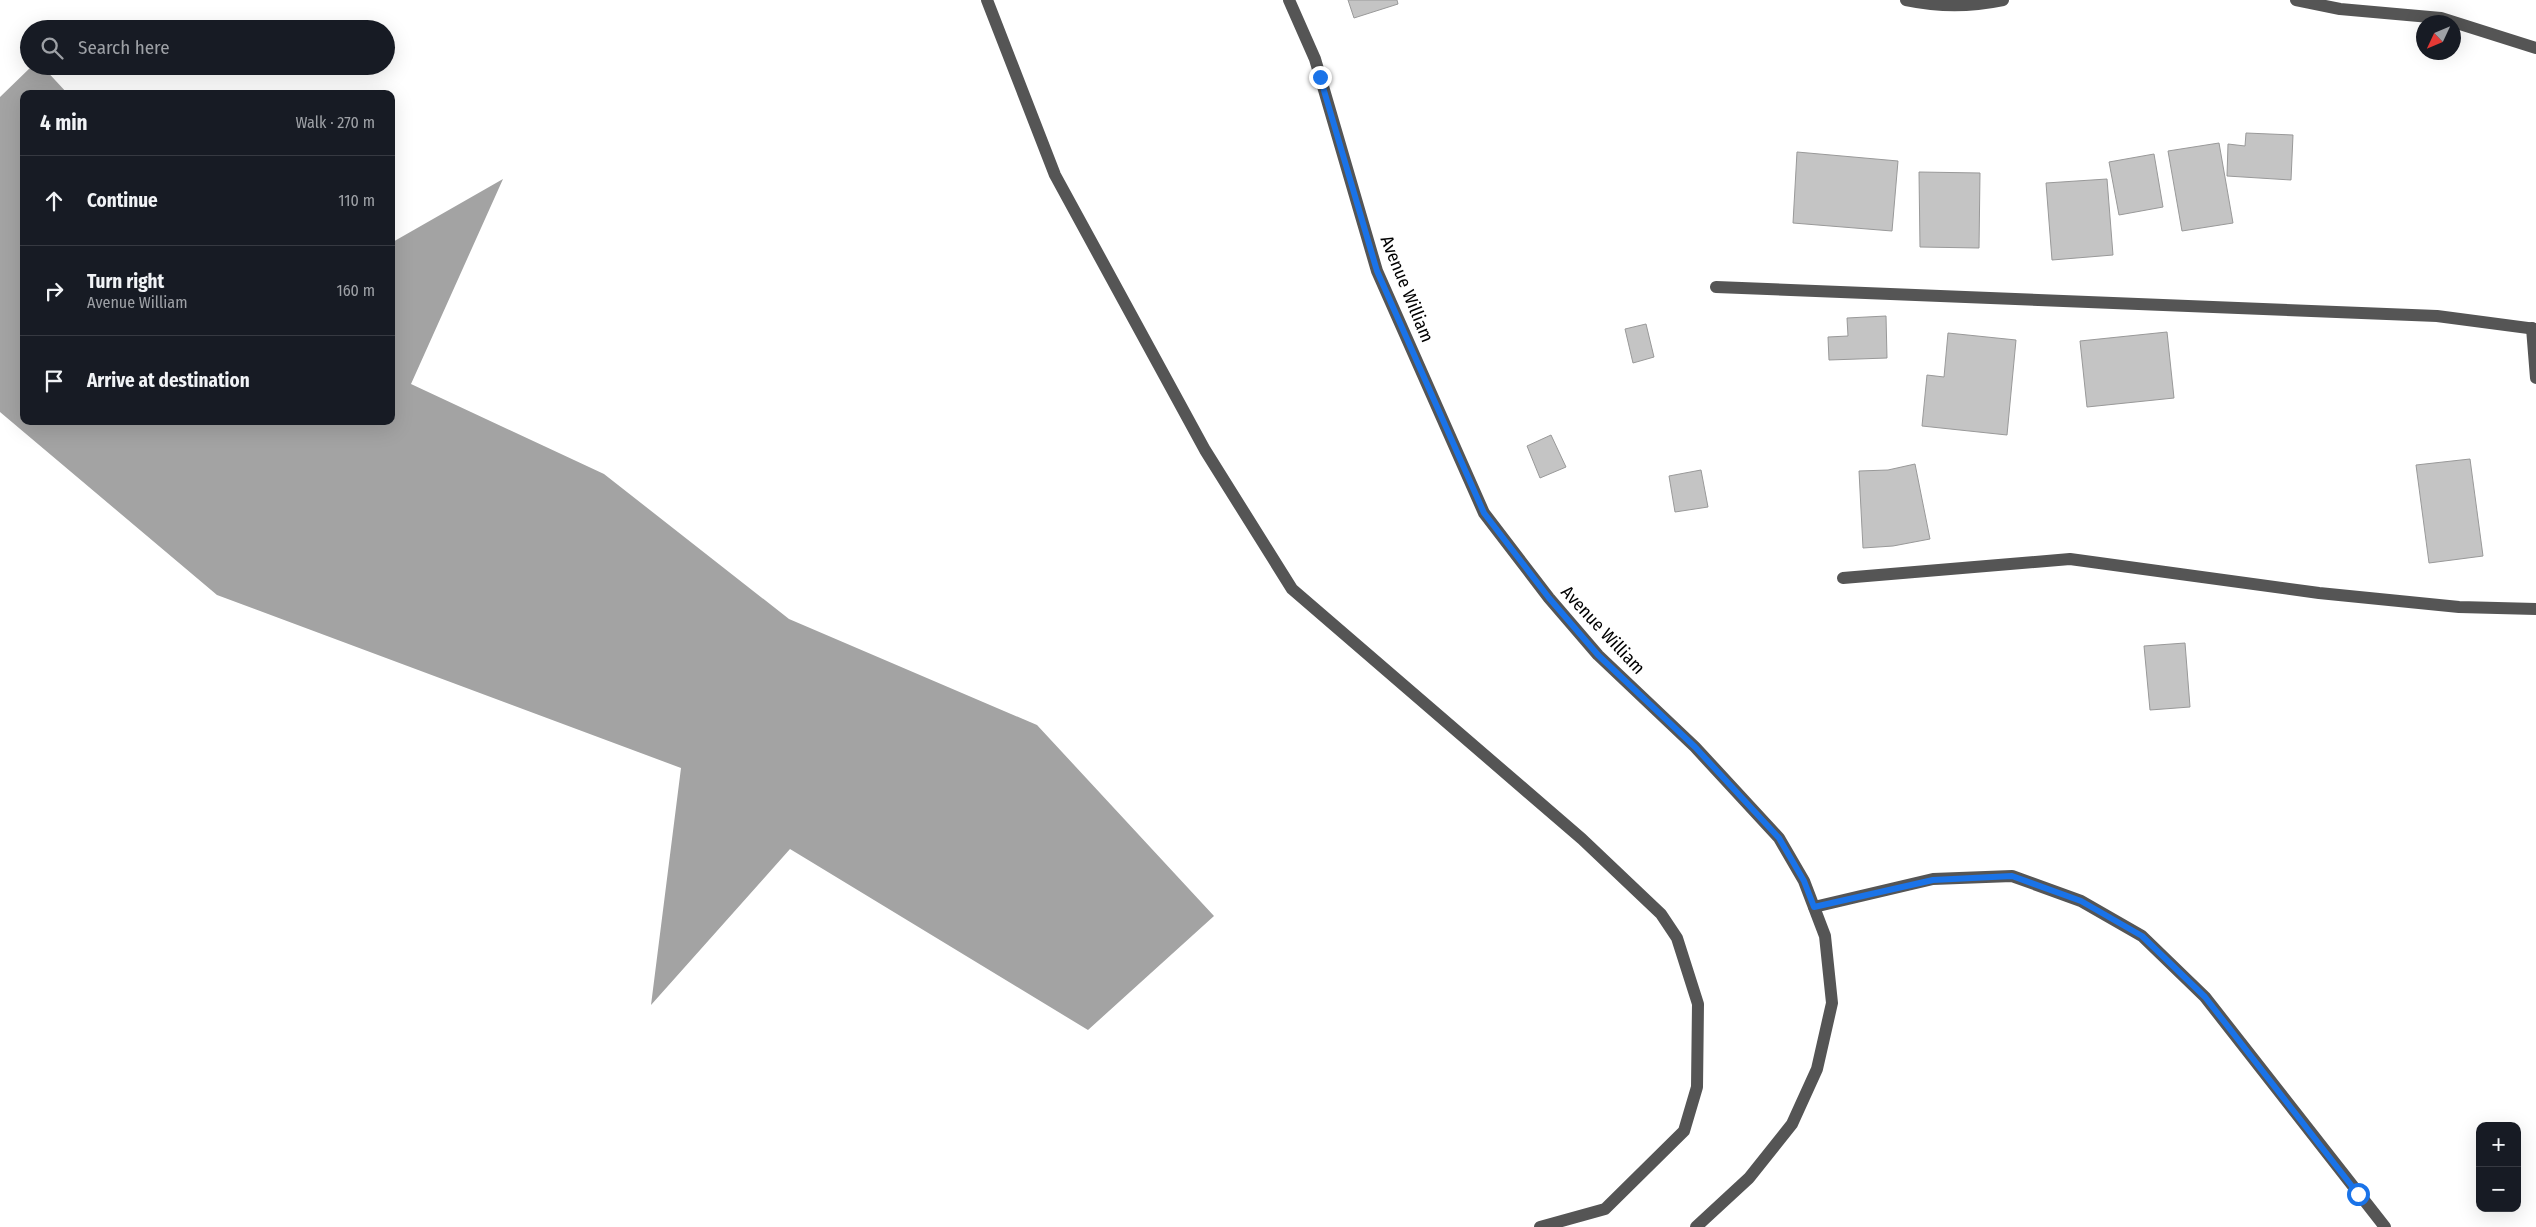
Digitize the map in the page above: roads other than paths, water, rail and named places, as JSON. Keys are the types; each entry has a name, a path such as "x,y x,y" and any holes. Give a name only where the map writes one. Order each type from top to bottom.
{"street":[{"path":"987,0 1055,175 1205,450 1292,589 1582,838 1661,914 1677,938 1698,1004 1697,1087 1684,1131 1604,1209 1540,1227"},
{"name":"Avenue William","path":"1289,0 1314,59 1377,271 1484,513 1549,598 1598,655 1695,747 1779,838 1804,881 1825,936 1832,1003 1818,1069 1792,1124 1749,1178 1696,1227"},
{"path":"1906,0 1933,6 1974,6 2003,0"},
{"path":"2296,0 2340,9 2441,18 2536,48"},
{"path":"1716,287 2437,316 2534,329 2536,378"},
{"path":"1843,578 2070,560 2319,593 2459,607 2536,609"},
{"path":"1814,907 1933,880 2012,876 2081,901 2142,936 2205,997 2385,1227"}]}
